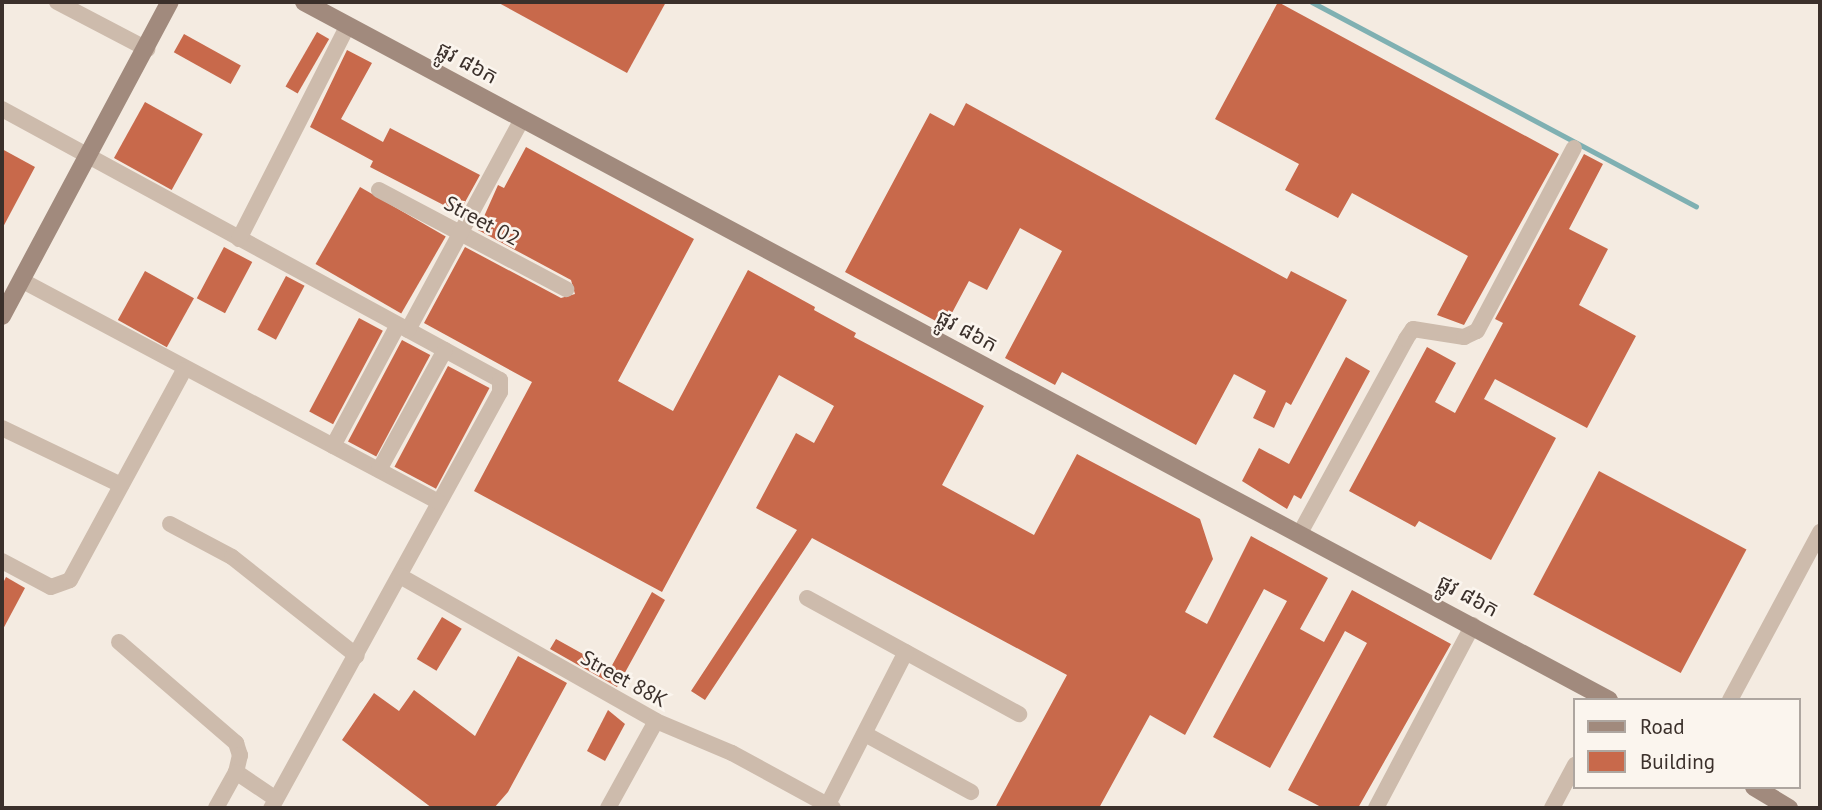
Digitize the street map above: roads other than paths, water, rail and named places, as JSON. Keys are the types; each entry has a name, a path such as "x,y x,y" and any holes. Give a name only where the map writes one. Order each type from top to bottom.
{"street":[{"path":"57,2 146,49"},
{"path":"2,316 170,2"},
{"name":"ផ្លូវ ៨៦ក","path":"304,2 1605,698"},
{"path":"239,239 348,25"},
{"path":"2,109 500,380 500,392 357,656 273,803 236,772"},
{"path":"332,446 460,233 522,119"},
{"path":"1300,533 1413,329 1464,337 1477,331 1574,148"},
{"name":"Street 02","path":"379,190 566,289"},
{"path":"21,280 184,370 439,502"},
{"path":"379,470 445,350"},
{"path":"2,561 51,587 62,586 184,370"},
{"path":"2,428 121,485"},
{"path":"170,524 232,557 357,656"},
{"path":"1731,698 1820,532"},
{"name":"Street 88K","path":"400,576 656,721 732,753 829,807"},
{"path":"807,598 1019,714"},
{"path":"1376,808 1473,625"},
{"path":"119,642 236,743 240,755 236,772 216,808"},
{"path":"829,807 906,652"},
{"path":"608,808 656,721"},
{"path":"864,734 971,792"},
{"path":"1552,808 1574,767"},
{"path":"1758,789 1789,808"}],"waterway":[{"path":"1312,2 1696,206"}]}
